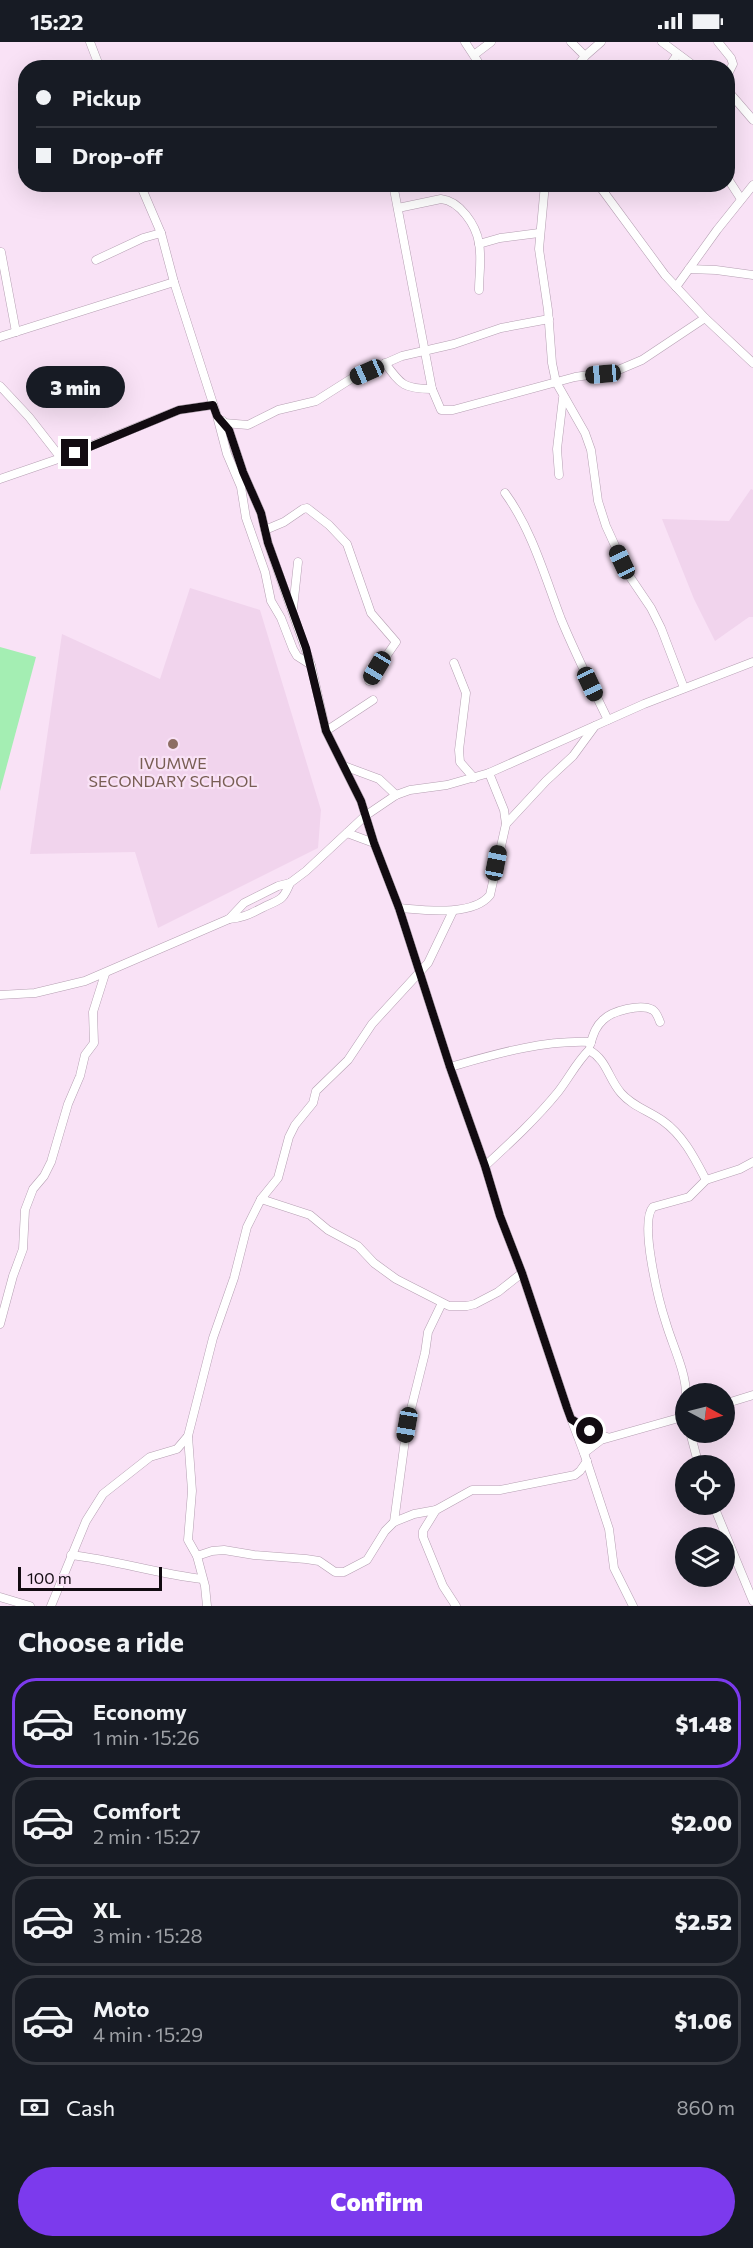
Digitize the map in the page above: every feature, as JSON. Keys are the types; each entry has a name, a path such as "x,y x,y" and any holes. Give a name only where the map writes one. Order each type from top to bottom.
{"street":[{"path":"90,42 97,60"},
{"path":"465,42 477,60"},
{"path":"474,55 491,42"},
{"path":"571,42 585,56"},
{"path":"582,60 601,42"},
{"path":"662,42 685,60"},
{"path":"718,42 732,60"},
{"path":"674,60 677,55"},
{"path":"735,99 753,120"},
{"path":"676,287 753,185"},
{"path":"735,190 741,199"},
{"path":"143,192 161,233 225,446 241,487 246,518 265,572 272,601 297,656 311,665"},
{"path":"395,192 432,389 441,410 447,411 575,376 616,371 642,360 705,318"},
{"path":"544,192 538,249 556,382 563,398 585,433 591,450 598,501 606,526 628,574 651,608 661,628 684,688"},
{"path":"604,192 665,275 705,318 753,363"},
{"path":"398,208 441,199 457,206 470,220 479,244 479,290"},
{"path":"96,260 131,243 161,233"},
{"path":"479,244 500,238 539,233"},
{"path":"1,252 16,333"},
{"path":"689,269 753,274"},
{"path":"0,337 174,282"},
{"path":"224,423 248,424 278,410 316,401 354,377 402,356 425,352 501,328 549,319"},
{"path":"385,363 404,386 415,389 432,389"},
{"path":"0,386 29,417 61,458"},
{"path":"559,476 556,449 563,398"},
{"path":"0,479 61,458 179,410 213,405"},
{"path":"217,416 224,423 261,513 268,543 311,665 330,743 354,786 399,908 500,1216 586,1457 609,1529 614,1568 633,1606"},
{"path":"505,493 518,510 562,620 608,720"},
{"path":"265,530 284,522 303,508 307,508 329,525 347,544 371,613 396,642 369,681"},
{"path":"292,612 298,562"},
{"path":"229,919 244,903 278,886 290,883 319,861 365,816 396,795 410,790 447,786 489,773 684,688 753,662"},
{"path":"454,663 466,693 459,750 460,762 474,778"},
{"path":"326,731 373,700"},
{"path":"506,824 573,756 596,725"},
{"path":"344,766 379,779 396,795"},
{"path":"399,908 453,911 482,902 490,896 506,824 504,810 489,773"},
{"path":"347,833 374,843"},
{"path":"0,995 52,990 105,974 154,950 229,919 248,916 263,907 276,903 285,895 290,883"},
{"path":"207,1606 197,1556 188,1540 192,1491 188,1436 216,1326 234,1278 247,1227 261,1200 278,1178 292,1131 313,1103 316,1091 348,1060 379,1016 420,972 434,953 453,911"},
{"path":"0,1324 23,1249 25,1210 33,1189 44,1176 51,1162 62,1122 80,1076 84,1055 94,1042 93,1012 105,974"},
{"path":"485,1166 534,1119 560,1089 590,1046 596,1027 603,1019 620,1010 649,1008 654,1011 660,1022"},
{"path":"450,1067 542,1044 567,1041 590,1046 602,1059 612,1080 626,1099 665,1122 679,1137 706,1180"},
{"path":"683,1383 665,1320 647,1237 649,1214 653,1207 689,1197 706,1180 753,1162"},
{"path":"261,1200 310,1215 328,1230 358,1246 374,1263 396,1279 442,1303 453,1306 476,1304 498,1292 522,1273"},
{"path":"394,1522 407,1425 428,1332 442,1303"},
{"path":"735,1401 753,1395"},
{"path":"571,1419 593,1433 610,1438"},
{"path":"197,1556 224,1550 254,1555 306,1558 319,1561 335,1572 344,1572 367,1560 385,1531 394,1522 414,1514 436,1510 472,1490 500,1490 575,1475 580,1471 586,1457 597,1442 675,1419"},
{"path":"51,1606 86,1521 103,1494 150,1458 177,1449 188,1436"},
{"path":"436,1510 423,1531 423,1537 443,1586 456,1606"},
{"path":"718,1515 753,1601"},
{"path":"71,1555 202,1579"},
{"path":"0,1597 30,1606"}],"shaded area":[{"path":"751,489 753,490 753,617 749,617 715,641 694,599 662,519 729,521"},
{"name":"IVUMWE SECONDARY SCHOOL","path":"190,588 260,610 321,810 318,848 158,928 135,852 30,854 62,634 160,679"}],"green space":[{"path":"0,647 36,657 0,791"}],"place":[{"name":"IVUMWE SECONDARY SCHOOL","path":"173,744"}],"route":[{"path":"75,453 179,410 213,405 217,416 229,430 243,472 261,513 268,543 306,648 330,743 361,801 567,1408 571,1419 590,1431"}]}
